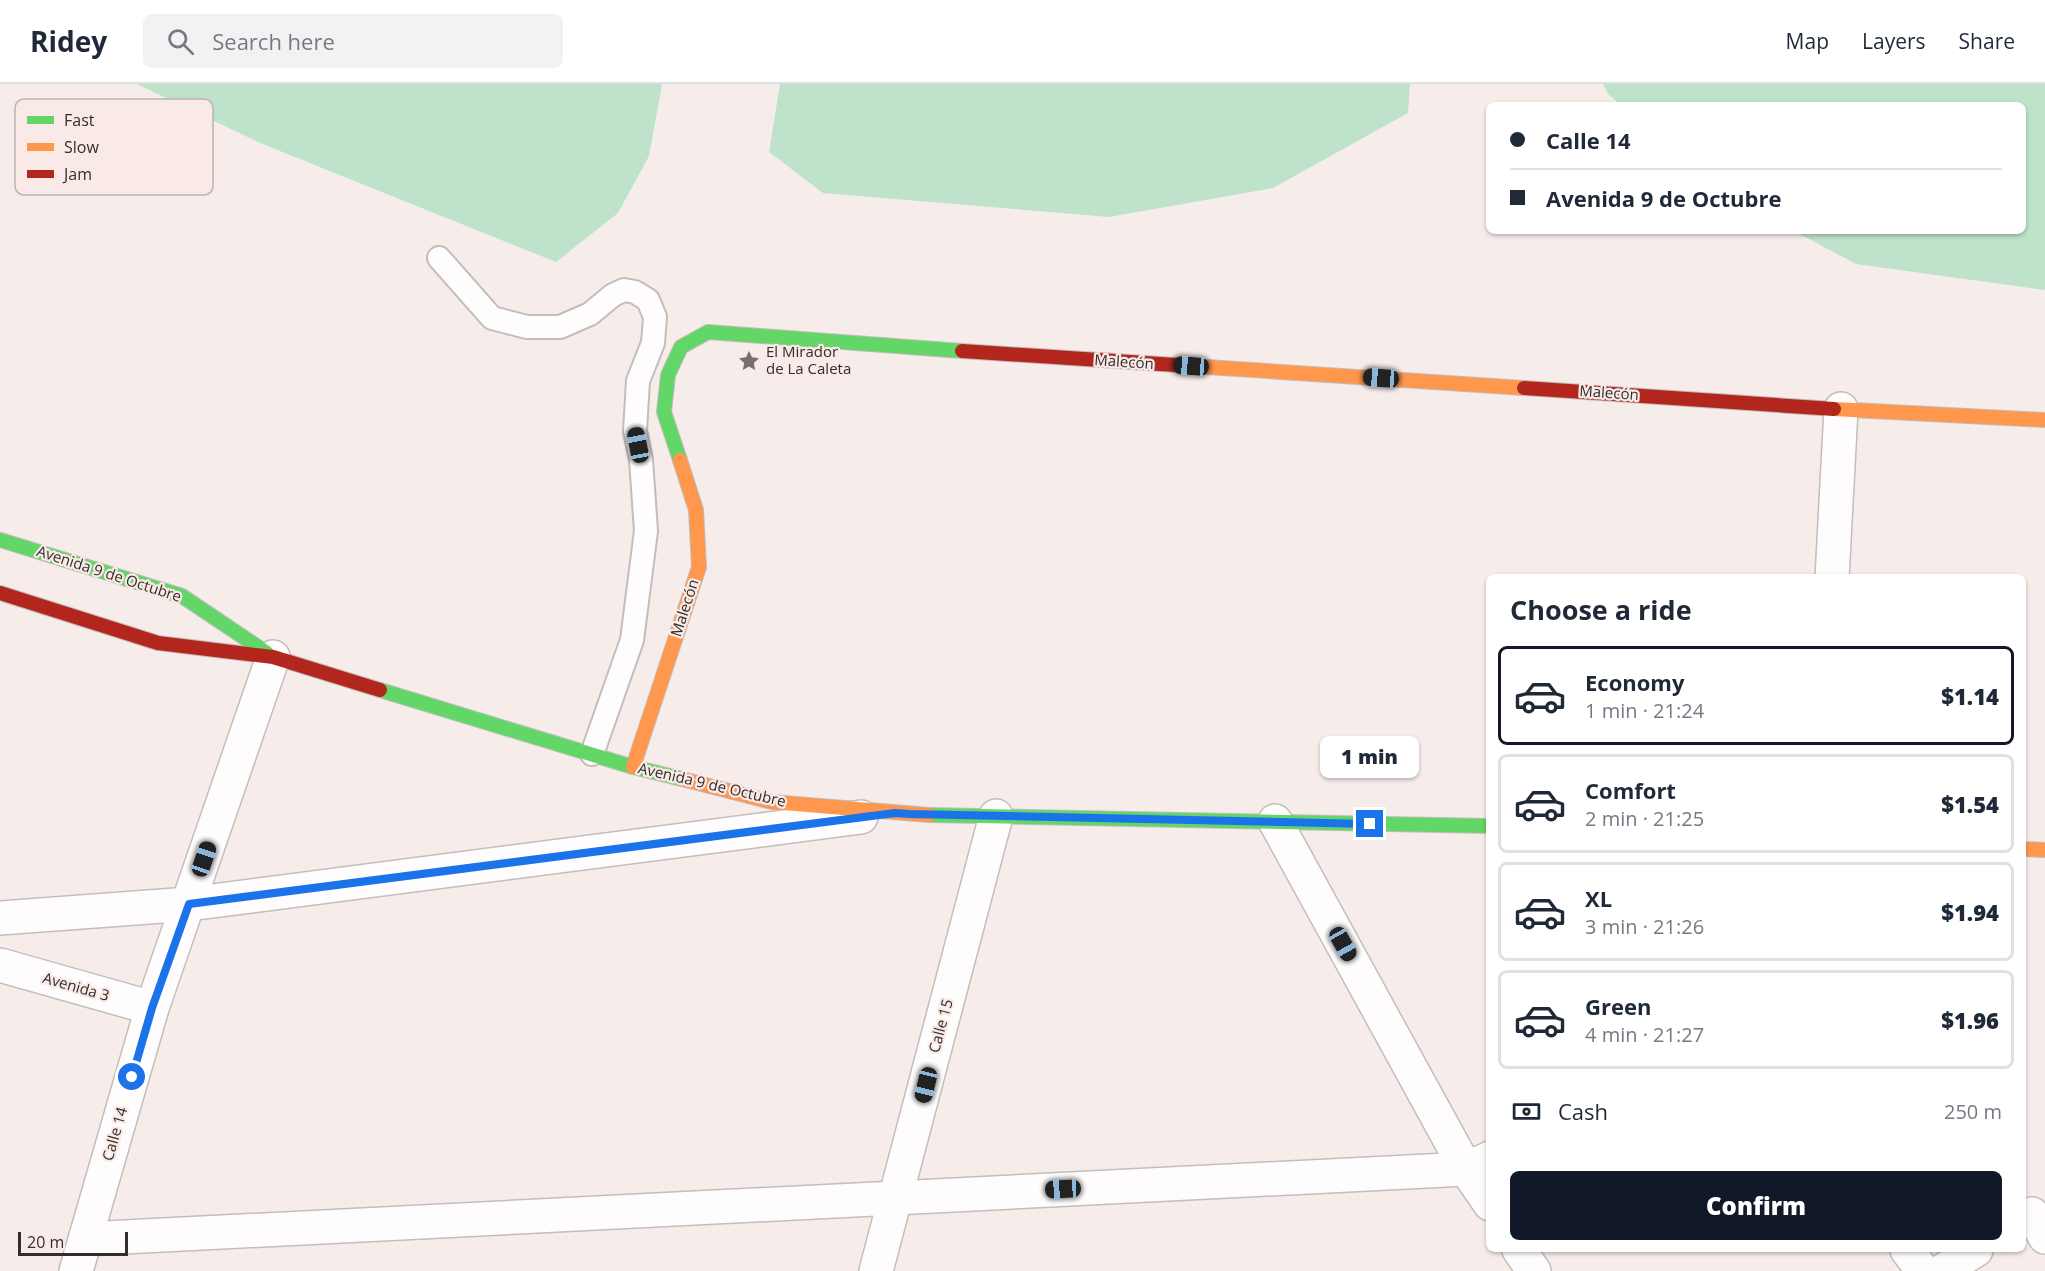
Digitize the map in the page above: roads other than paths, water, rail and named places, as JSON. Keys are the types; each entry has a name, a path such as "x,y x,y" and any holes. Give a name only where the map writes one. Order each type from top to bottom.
{"main road":[{"name":"Malecón","path":"633,767 699,567 696,510 664,412 668,375 681,347 708,332 835,343 1842,409 2045,420"},
{"name":"Avenida 9 de Octubre","path":"0,540 182,596 273,657"},
{"name":"Avenida 9 de Octubre","path":"0,593 158,643 273,657 633,767 772,802 895,813 1486,826"},
{"path":"2026,849 2045,850"}],"street":[{"path":"1832,574 1842,409"},
{"name":"Calle 14","path":"76,1271 152,1008 273,657"},
{"path":"0,918 189,904 895,813"},
{"name":"Calle 15","path":"876,1271 996,816"},
{"path":"1275,821 1478,1164 1486,1191"},
{"name":"Avenida 3","path":"0,965 152,1008"},
{"path":"85,1239 1478,1164"},
{"path":"1520,1252 1534,1271"},
{"path":"1909,1252 1923,1271"},
{"path":"1942,1271 1973,1252"}],"lane":[{"path":"439,258 492,318 526,327 560,327 590,314 613,295 624,291 635,292 648,300 655,317 653,343 638,381 635,431 641,460 646,531 632,640 592,754"}],"place":[{"name":"El Mirador de La Caleta","path":"749,361"}]}
